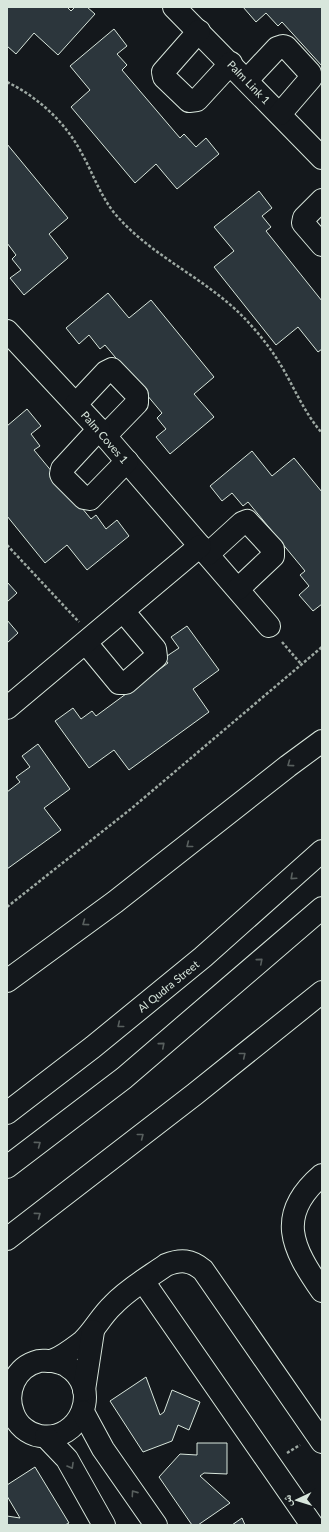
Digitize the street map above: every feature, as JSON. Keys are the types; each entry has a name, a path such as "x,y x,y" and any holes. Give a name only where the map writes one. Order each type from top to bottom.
{"street":[{"name":"Palm Link 1","path":"174,7 231,63 322,158"},
{"path":"199,31 163,72 164,77 189,101 197,100 231,63"},
{"path":"247,80 277,48 283,46 286,47 310,73 311,78 280,114"},
{"path":"322,200 304,218 303,223 322,244"},
{"name":"Palm Coves 1","path":"7,331 102,433 269,626"},
{"path":"76,404 106,372 112,369 137,395 137,402 62,469 62,476 84,498 90,498 126,461"},
{"path":"7,708 123,611 204,550 247,521 273,548 273,556 238,589"},
{"path":"89,640 119,683 126,683 157,655 155,649 123,611"},
{"path":"7,981 127,892 322,741"},
{"name":"Al Qudra Street","path":"7,1113 93,1047 203,957 322,851"},
{"path":"7,1167 124,1078 322,908"},
{"path":"7,1239 195,1094 322,992"},
{"path":"322,1175 306,1190 296,1208 292,1228 296,1248 305,1266 322,1291"},
{"path":"53,1360 67,1366 78,1376 84,1390 86,1397 83,1412 78,1422 69,1430 59,1435 46,1437 16,1431 15,1418 10,1404 9,1391 16,1377 26,1367 39,1361 53,1360 75,1347 93,1331 114,1303 166,1265 176,1261 195,1263 203,1270 319,1438"},
{"path":"143,1281 312,1525"},
{"path":"84,1390 93,1331"},
{"path":"83,1412 103,1449 156,1525"},
{"path":"46,1437 67,1459 104,1525"}],"path":[{"path":"7,82 41,104 55,116 81,151 106,201 128,227 216,294 247,321 264,341 287,376 298,398 322,433"},
{"path":"7,545 89,640"},
{"path":"269,626 302,664"},
{"path":"7,907 132,808 322,647"},
{"path":"270,1465 319,1438"}],"building":[{"path":"7,7 67,7 71,11 75,7 87,7 95,14 58,55 34,33 16,54 7,46"},
{"path":"243,7 322,7 322,66 282,22 278,26 266,13 256,22"},
{"path":"114,29 127,46 117,54 127,65 122,70 180,138 184,134 196,147 206,138 219,154 177,189 156,164 135,183 71,107 90,90 70,66"},
{"path":"7,144 68,218 49,234 68,258 24,295 10,278 21,270 12,259 16,255 7,243"},
{"path":"259,191 272,208 262,216 271,227 266,231 322,301 322,349 318,352 298,327 276,345 214,267 234,251 214,227"},
{"path":"108,293 129,318 151,300 214,377 194,394 214,417 170,454 156,437 166,429 157,418 162,413 105,345 100,349 89,335 79,344 66,328"},
{"path":"27,409 41,426 31,434 40,446 34,450 91,519 96,515 106,529 117,520 129,536 87,570 67,545 45,563 7,516 7,426"},
{"path":"252,451 272,476 294,458 322,492 322,604 313,611 299,595 309,586 300,575 305,571 248,502 243,506 232,493 222,501 210,486"},
{"path":"7,582 17,593 7,602"},
{"path":"7,620 18,633 7,643"},
{"path":"187,626 219,670 193,689 209,712 129,770 114,750 89,768 55,721 73,708 81,719 92,711 96,716 168,663 164,658 179,648 171,637"},
{"path":"38,744 70,789 44,808 61,830 7,869 7,792 20,782 16,777 30,767 22,756"},
{"path":"146,1377 160,1415 164,1412 172,1390 200,1402 189,1430 178,1425 172,1441 143,1452 110,1401"},
{"path":"197,1443 227,1443 227,1474 204,1473 200,1476 230,1503 198,1525 192,1525 159,1477 180,1454 197,1455"},
{"path":"35,1467 69,1523 65,1525 7,1525 7,1516 20,1518 7,1496 7,1485"},
{"path":"242,1518 245,1525 232,1525"}]}
